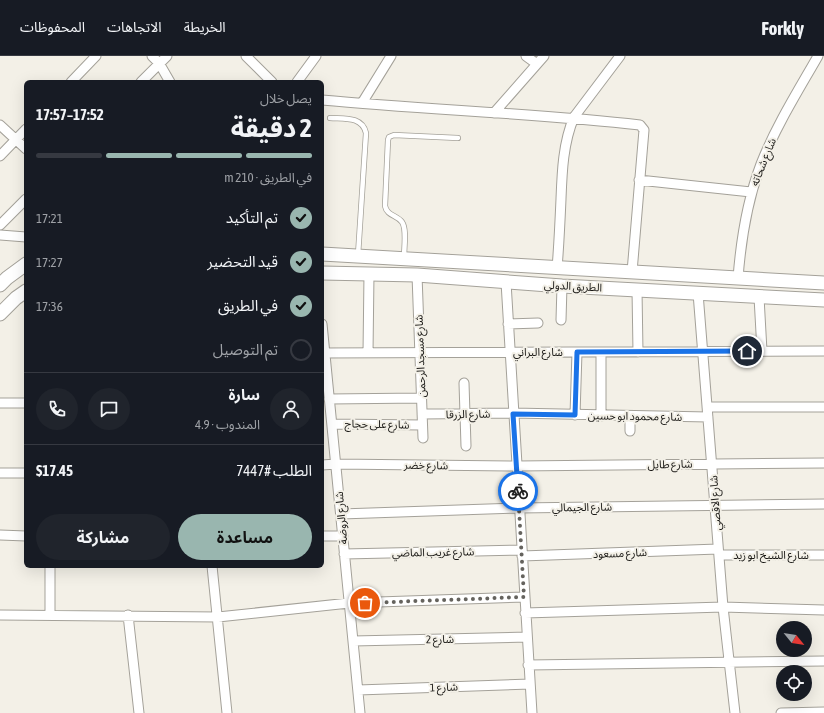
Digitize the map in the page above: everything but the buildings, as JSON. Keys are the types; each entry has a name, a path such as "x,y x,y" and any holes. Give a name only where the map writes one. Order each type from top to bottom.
{"street":[{"path":"73,80 96,56"},
{"path":"152,56 159,63 169,80"},
{"path":"143,80 167,56"},
{"path":"246,56 270,80"},
{"path":"298,80 316,56"},
{"path":"362,104 391,56"},
{"path":"526,56 538,64"},
{"path":"494,113 544,56"},
{"path":"558,268 562,180 566,142 574,118 620,56"},
{"name":"شارع شحاته","path":"738,278 744,220 751,192 761,164 773,137 818,56"},
{"path":"324,100 574,118 640,125 644,130 632,272"},
{"path":"0,124 24,147"},
{"path":"0,156 24,131"},
{"path":"639,180 751,192"},
{"path":"0,225 24,201"},
{"path":"0,234 24,237"},
{"name":"الطريق الدولي","path":"324,254 824,283"},
{"path":"498,264 508,324 532,713"},
{"path":"0,285 24,265"},
{"name":"الطريق الدولي","path":"324,273 417,275 562,286 824,300"},
{"path":"368,353 369,274"},
{"name":"شارع مسجد الرحمن","path":"417,275 423,438"},
{"path":"704,294 712,277"},
{"path":"561,320 562,286"},
{"path":"637,290 638,352"},
{"path":"0,314 24,292"},
{"name":"شارع الاقصي","path":"704,294 703,351 707,407 722,607 735,713"},
{"path":"759,296 762,351"},
{"path":"508,324 538,323"},
{"name":"شارع البراني","path":"324,353 824,351"},
{"path":"575,415 577,352"},
{"path":"601,416 602,352"},
{"name":"شارع الروضة","path":"324,365 327,402 332,424 360,713"},
{"path":"464,383 466,446"},
{"path":"327,402 421,398"},
{"path":"0,403 24,403"},
{"path":"707,407 824,407"},
{"name":"شارع الزرقا","path":"422,414 513,414"},
{"name":"شارع محمود ابو حسين","path":"513,414 708,417"},
{"path":"630,417 630,431"},
{"name":"شارع على حجاج","path":"332,424 422,425"},
{"name":"شارع طايل","path":"517,466 824,463"},
{"name":"شارع خضر","path":"324,465 517,466"},
{"path":"0,473 24,473"},
{"name":"شارع الجيمالي","path":"341,514 519,508 824,504"},
{"path":"0,536 24,536"},
{"path":"324,536 343,536"},
{"name":"شارع مسعود","path":"522,553 718,552"},
{"name":"شارع الشيخ ابو زيد","path":"718,552 824,555"},
{"name":"شارع غريب الماضي","path":"344,554 522,553"},
{"path":"50,568 50,615"},
{"path":"212,568 227,713"},
{"path":"0,614 218,616 349,603 524,597"},
{"path":"525,613 722,607 824,610"},
{"path":"128,615 139,713"},
{"name":"شارع 2","path":"353,641 527,637"},
{"path":"528,664 824,661"},
{"name":"شارع 1","path":"358,690 530,684"},
{"path":"781,713 824,712"}],"lane":[{"path":"330,118 359,121 366,133 358,256"},
{"path":"404,259 404,226 400,220 388,212 385,206 388,140 394,135 458,138"}],"way so far":[{"path":"365,603 524,597 518,491"}],"route":[{"path":"518,491 513,414 575,415 577,352 747,351"}]}
